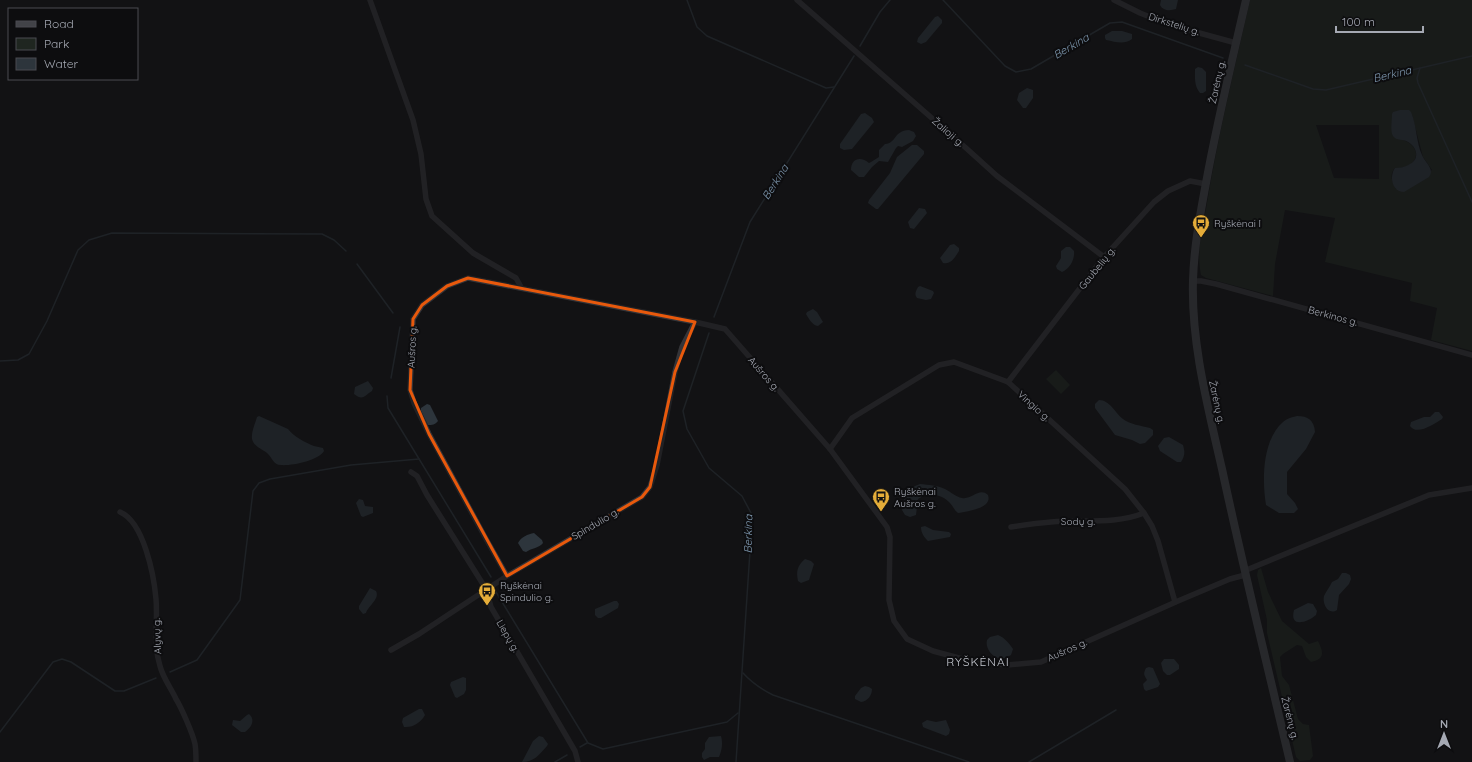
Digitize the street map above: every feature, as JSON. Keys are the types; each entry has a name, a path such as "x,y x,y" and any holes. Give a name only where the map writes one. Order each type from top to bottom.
{"main road":[{"name":"Žarėnų g.","path":"1246,0 1212,147 1197,231 1192,281 1195,328 1201,372 1244,573 1290,762"}],"street":[{"path":"370,0 413,120 422,154 426,199 432,216 473,253 516,278 521,288"},
{"name":"Žalioji g.","path":"797,0 997,176 1104,257"},
{"name":"Dirkstelių g.","path":"1114,0 1140,13 1170,25 1236,43"},
{"name":"Gaubelių g.","path":"1008,382 1104,257 1154,202 1168,190 1190,181 1206,184"},
{"name":"Aušros g.","path":"508,576 486,539 414,403 410,390 413,319 427,301 447,286 468,278 725,329 830,449 887,527 890,537 889,600 894,621 907,639 934,651 970,660 1007,664 1041,662 1175,602 1230,580 1429,494 1472,488"},
{"name":"Berkinos g.","path":"1192,281 1216,284 1472,355"},
{"name":"Spindulio g.","path":"391,650 433,625 486,589 642,497 650,487 657,466 675,372 682,347 695,322"},
{"name":"Vingio g.","path":"830,449 852,418 939,365 954,362 1008,382 1125,488 1144,513 1152,526 1158,541 1175,602"},
{"name":"Liepų g.","path":"411,472 417,476 427,496 448,526 486,589 491,607 575,751 578,762"},
{"name":"Alyvų g.","path":"120,512 126,515 137,527 145,548 156,598 156,642 158,661 164,677 178,701 195,742 196,762"},
{"name":"Sodų g.","path":"1011,527 1052,522 1103,521 1138,516 1144,513"}],"highlighted area":[{"path":"468,278 695,322 675,372 650,487 642,497 507,576 429,434 410,390 413,319 422,305 447,286"}],"green space":[{"path":"1250,0 1472,0 1472,351 1431,340 1437,308 1410,301 1412,283 1325,262 1335,218 1285,210 1275,264 1273,296 1206,278 1201,275 1199,257 1211,178","holes":["1412,115 1423,157 1432,170 1396,189 1392,178 1393,171 1395,168 1409,166 1416,158 1414,148 1403,140","1316,125 1379,125 1379,179 1334,178"]},
{"path":"1056,370 1070,385 1061,394 1046,379"},
{"path":"1261,568 1268,592 1282,621 1309,644 1318,641 1322,651 1319,659 1311,662 1306,657 1302,646 1297,645 1280,657 1282,676 1289,685 1298,719 1303,724 1309,725 1313,756 1310,760 1300,761 1296,757 1267,633 1267,620 1257,575 1258,570"}],"water":[{"path":"1161,0 1178,0 1176,9 1169,10 1163,8 1160,5"},
{"path":"938,16 942,20 942,23 926,42 921,44 917,42 918,38 935,17"},
{"path":"1112,31 1122,31 1132,34 1132,39 1126,42 1106,40 1105,35"},
{"path":"1198,67 1202,68 1206,72 1206,91 1203,93 1200,93 1196,85 1195,69"},
{"path":"1027,88 1033,90 1033,98 1026,108 1023,108 1017,100 1019,93"},
{"path":"1409,110 1411,112 1420,150 1431,171 1429,177 1404,192 1394,187 1392,179 1393,171 1395,168 1404,167 1413,162 1416,153 1411,144 1394,138 1392,134 1392,114 1393,112"},
{"path":"865,113 872,118 874,122 852,149 844,150 840,148 840,144 861,114"},
{"path":"909,130 914,132 916,136 913,141 902,147 898,146 888,162 879,161 864,177 859,177 851,170 851,166 857,159 863,159 869,163 871,162 879,157 879,150 885,144 892,142 900,132"},
{"path":"912,145 917,145 924,151 924,154 878,209 876,209 868,203 869,200 890,173 897,157"},
{"path":"919,208 925,209 927,213 914,229 910,228 908,222"},
{"path":"954,244 959,248 959,251 951,262 943,263 940,258 950,245"},
{"path":"1066,247 1070,247 1074,251 1074,257 1070,266 1062,272 1057,269 1056,266 1061,258 1061,251"},
{"path":"920,286 933,291 934,293 931,299 926,300 917,298 916,292"},
{"path":"813,309 817,312 823,322 818,326 812,323 806,314"},
{"path":"368,381 373,388 372,391 362,397 354,394 355,387"},
{"path":"1099,400 1109,404 1126,421 1150,428 1153,430 1153,435 1145,443 1140,444 1115,435 1095,408 1095,404"},
{"path":"427,404 430,405 438,421 428,425 421,411 421,408"},
{"path":"1435,412 1439,412 1443,417 1435,424 1417,430 1410,426 1411,422 1424,417 1430,417"},
{"path":"259,416 288,429 300,439 314,446 323,448 324,451 316,458 297,464 276,464 267,453 256,446 253,442 253,428 257,417"},
{"path":"1297,416 1310,420 1313,424 1315,432 1306,449 1287,472 1287,494 1298,509 1294,513 1279,513 1266,505 1264,473 1267,450 1276,430 1283,422"},
{"path":"1169,437 1183,445 1184,454 1181,462 1177,462 1160,451 1158,446 1164,438"},
{"path":"920,484 933,485 945,489 962,498 982,492 988,495 988,502 981,507 958,513 944,498 928,493 918,499 916,515 910,517 905,515 902,510 904,501 909,491"},
{"path":"359,499 363,500 365,506 373,507 373,513 363,517 361,516 356,503"},
{"path":"925,526 933,530 949,532 951,534 950,537 928,541 924,536 921,527"},
{"path":"534,533 542,540 543,543 540,546 526,552 523,551 518,543 525,536"},
{"path":"805,559 814,564 809,580 801,583 798,581 797,571 800,564"},
{"path":"1342,573 1350,575 1351,579 1349,584 1339,595 1337,610 1328,610 1324,602 1324,596 1332,582 1338,579"},
{"path":"370,588 376,591 377,597 366,613 363,614 359,609 359,606"},
{"path":"617,601 619,604 618,608 601,618 598,618 595,615 595,609"},
{"path":"1308,603 1313,604 1317,611 1316,615 1304,622 1297,622 1294,620 1294,610"},
{"path":"998,635 1007,641 1013,649 1011,655 1000,659 989,651 987,645 987,640 990,637"},
{"path":"1164,659 1174,659 1179,665 1179,669 1170,675 1167,675 1163,671 1161,663"},
{"path":"1146,668 1153,668 1160,684 1158,687 1146,691 1143,684 1147,680 1144,673"},
{"path":"463,677 466,678 466,690 464,694 457,698 455,697 450,685 451,682"},
{"path":"865,686 872,689 872,691 868,699 861,702 855,699 855,696 861,688"},
{"path":"419,709 422,709 425,715 423,718 414,725 404,727 402,722 403,718"},
{"path":"249,714 252,719 252,724 245,732 241,732 232,725 233,720 240,721"},
{"path":"927,720 936,722 946,720 950,730 949,734 946,736 923,727 922,723"},
{"path":"539,736 543,737 548,744 547,746 539,755 530,761 522,762 533,741"},
{"path":"721,736 722,746 719,757 710,757 704,760 702,753 705,749 705,743 709,737"}],"waterway":[{"path":"687,0 697,27 707,36 826,88 834,87"},
{"name":"Berkina","path":"860,46 880,12 890,0"},
{"name":"Berkina","path":"943,0 1005,66 1016,72 1031,69 1110,23 1122,22 1223,58"},
{"name":"Berkina","path":"714,317 750,222 854,56"},
{"name":"Berkina","path":"1245,65 1313,89 1326,90 1472,56"},
{"path":"1420,68 1417,78 1418,83 1472,202"},
{"path":"0,361 18,360 29,354 47,321 78,250 89,240 112,233 322,234 334,240 346,251"},
{"path":"357,264 393,313"},
{"path":"391,378 400,327"},
{"name":"Berkina","path":"709,333 683,411 687,429 709,468 742,496 751,513 751,536 736,762"},
{"path":"387,396 388,408 491,577"},
{"path":"170,672 197,660 240,600 253,491 259,483 270,479 351,465 419,459"},
{"path":"496,592 588,743 603,749 727,722 738,713"},
{"path":"0,732 53,662 62,659 71,662 115,691 124,691 156,678"},
{"path":"743,673 757,686 773,695 969,762"},
{"path":"1029,762 1116,710"},
{"path":"580,747 587,743"},
{"path":"555,762 567,755"}],"place":[{"name":"Ryškėnai I","path":"1201,238"},
{"name":"Ryškėnai Aušros g.","path":"881,512"},
{"name":"Ryškėnai Spindulio g.","path":"487,606"}],"district":[{"name":"RYŠKĖNAI","path":"978,661"}]}
